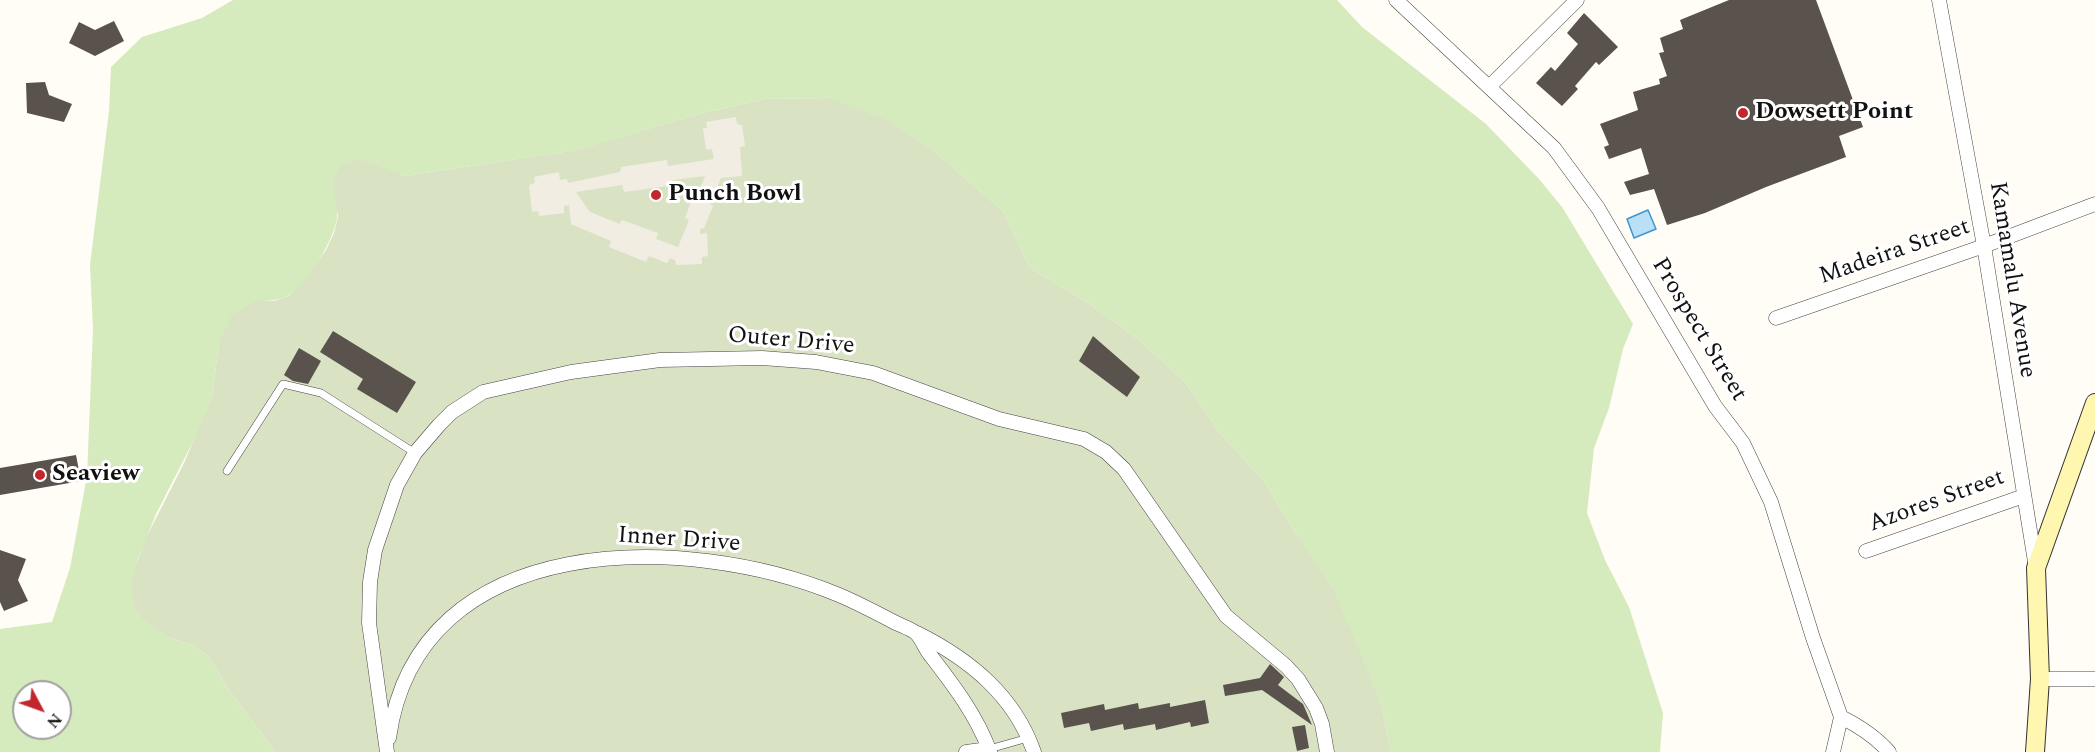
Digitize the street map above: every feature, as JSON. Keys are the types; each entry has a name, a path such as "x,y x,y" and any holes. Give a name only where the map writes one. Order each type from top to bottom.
{"street":[{"name":"Prospect Street","path":"1396,0 1554,148 1598,208 1715,406 1743,443 1771,502 1813,638 1841,717"},
{"path":"1489,87 1577,0"},
{"name":"Kamamalu Avenue","path":"1939,0 1984,246 2036,568"},
{"name":"Madeira Street","path":"1776,318 1984,246 2095,204"},
{"name":"Outer Drive","path":"387,752 369,623 370,582 375,550 391,502 397,485 415,453 452,412 483,392 527,380 582,370 637,362 696,358 791,360 861,369 999,419 1084,439 1107,452 1124,469 1226,616 1286,666 1298,679 1316,708 1322,724 1327,752"},
{"path":"2035,752 2040,679 2036,568 2095,403"},
{"name":"Azores Street","path":"1866,551 2024,496"},
{"name":"Inner Drive","path":"387,752 399,696 416,660 440,628 462,608 485,592 516,578 552,567 593,560 636,558 706,562 754,569 782,575 862,605 955,653 986,678 1011,708 1034,752"},
{"path":"917,633 929,654 970,710 990,750 966,752"},
{"path":"2040,679 2095,679"},
{"path":"1833,752 1841,717 1867,731 1888,752"}],"lane":[{"path":"227,471 283,384 321,393 415,453"},
{"path":"990,750 1028,738"}],"green space":[{"path":"233,0 1337,0 1362,27 1486,124 1539,179 1562,207 1633,324 1623,349 1609,408 1594,448 1587,513 1605,560 1629,607 1663,713 1660,752 1391,752 1382,708 1297,536 1264,481 1220,433 1185,382 1138,339 1084,300 1030,268 1003,211 941,157 830,98 765,99 702,113 578,150 405,176 384,169 332,185 337,209 335,226 311,272 303,283 288,296 276,300 255,301 219,343 212,397 199,430 156,514 137,562 167,637 195,646 209,657 233,696 275,752 0,752 0,629 52,622 70,568 87,476 93,329 90,265 109,111 111,67 142,37 202,18"},
{"path":"830,98 889,121 941,157 1003,211 1030,268 1084,300 1138,339 1185,382 1220,433 1264,481 1334,591 1382,708 1391,752 275,752 233,696 209,657 195,646 167,637 143,619 135,607 131,593 132,577 146,538 184,463 212,397 219,343 232,315 255,301 274,301 289,296 307,277 326,250 334,233 338,216 332,185 339,167 360,159 405,176 577,150 702,113 765,99"}],"shaded area":[{"path":"736,117 737,124 742,125 745,146 740,147 742,176 721,178 710,204 713,206 704,228 700,229 700,234 707,233 708,256 702,257 702,264 676,265 675,260 670,258 667,263 649,256 646,262 609,247 611,241 571,224 569,205 564,206 564,213 539,216 538,211 532,212 529,185 535,183 534,177 559,172 560,180 567,179 568,183 620,172 621,167 667,160 668,166 714,159 712,149 706,150 703,128 707,128 706,122","holes":["705,176 697,197 693,196 685,218 689,220 678,247 656,239 658,233 622,220 620,224 590,212 576,192 622,185 624,192 674,185 673,180"]}],"water":[{"path":"1648,210 1656,229 1634,238 1627,219"}],"building":[{"name":"Dowsett Point","path":"1729,0 1816,0 1863,127 1839,136 1846,157 1705,213 1667,225 1654,189 1630,195 1624,182 1649,174 1641,148 1609,159 1604,147 1609,145 1600,124 1638,110 1633,92 1660,84 1659,79 1667,76 1659,53 1664,52 1660,38 1683,29 1680,20"},
{"path":"1584,13 1618,47 1599,65 1596,62 1575,86 1578,89 1562,106 1536,83 1551,67 1555,71 1578,44 1567,33"},
{"path":"114,21 124,41 95,56 69,43 79,22 95,30"},
{"path":"45,82 49,95 72,104 64,122 27,113 26,83"},
{"path":"333,331 416,382 397,413 357,389 363,379 320,352"},
{"path":"1093,336 1140,377 1127,397 1079,361"},
{"path":"299,348 321,361 308,384 293,381 284,375"},
{"name":"Seaview","path":"76,455 81,481 0,495 0,468"},
{"path":"0,550 26,559 18,580 28,601 4,611 0,602"},
{"path":"1270,664 1284,677 1278,685 1303,704 1312,725 1262,690 1225,696 1223,685 1260,678"},
{"path":"1205,700 1209,723 1191,727 1190,722 1156,730 1155,724 1124,730 1123,724 1091,731 1089,723 1064,728 1061,713 1104,704 1105,710 1138,703 1139,709 1170,703 1170,707"},
{"path":"1305,725 1309,748 1297,751 1292,727"}],"place":[{"name":"Dowsett Point","path":"1743,113"},
{"name":"Punch Bowl","path":"656,195"},
{"name":"Seaview","path":"40,475"}]}
